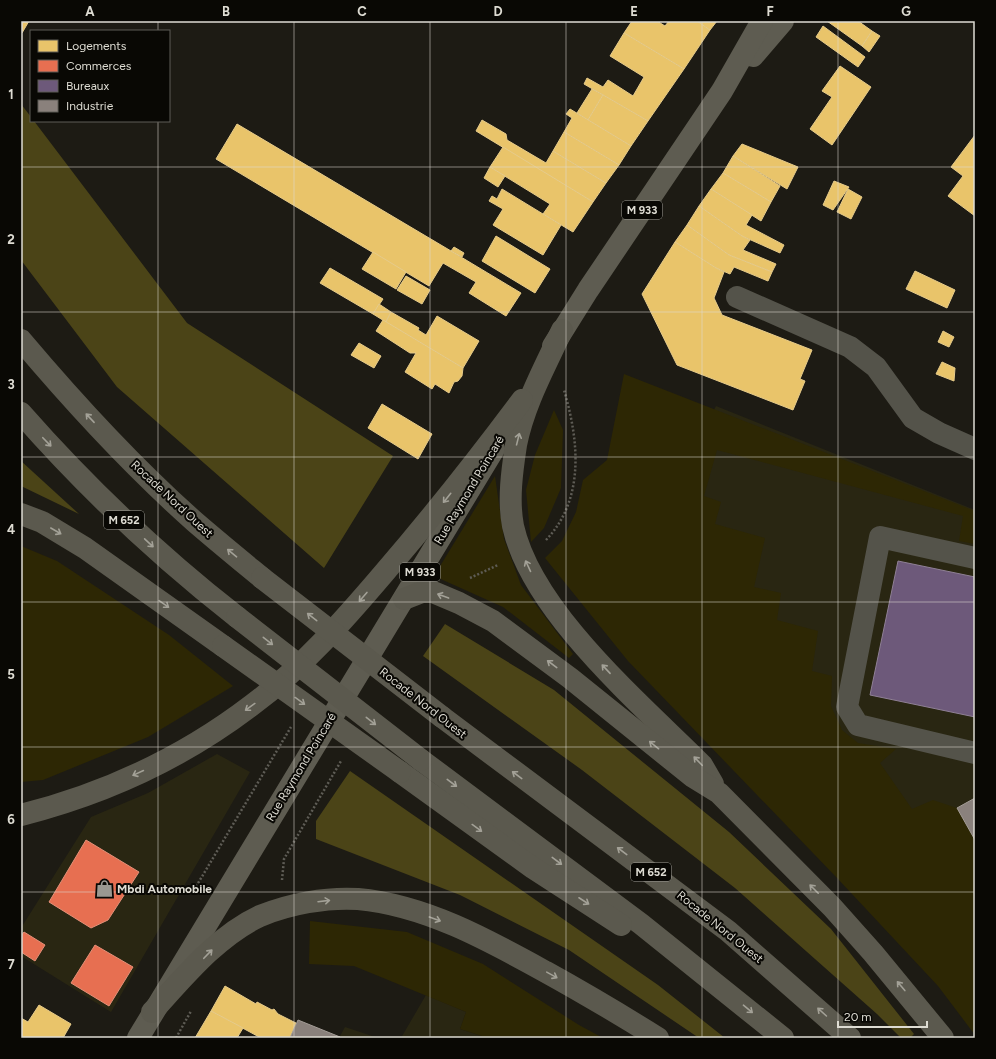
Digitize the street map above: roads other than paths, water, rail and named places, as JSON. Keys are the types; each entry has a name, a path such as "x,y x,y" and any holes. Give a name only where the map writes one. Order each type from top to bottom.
{"highway":[{"path":"562,330 528,406 517,444 512,475 511,502 513,525 517,540 532,575 554,609 608,672 702,765 719,793 841,917 943,1038"},
{"name":"Rocade Nord Ouest","path":"21,340 55,381 117,446 194,521 262,578 442,717 721,926 759,956 850,1038"},
{"path":"21,815 92,794 165,761 252,705 305,659 345,618 468,472 522,400"},
{"name":"M 652","path":"21,413 114,511 172,564 237,617 421,760 641,924 728,992 783,1038"},
{"path":"21,514 42,522 85,548 400,772 532,868 728,992"},
{"path":"404,599 422,592 433,592 459,603 493,621 570,678 693,777 719,793"},
{"path":"152,1012 215,947 246,924 261,916 298,905 338,899 358,900 398,907 423,915 458,927 500,946 658,1038"}],"main road":[{"name":"Rue Raymond Poincaré","path":"138,1038 152,1012 404,599 562,330 722,91 762,21"},
{"name":"Rue Raymond Poincaré","path":"722,91 783,21"}],"lane":[{"path":"737,297 850,347 876,367 913,418 939,434 975,449"},
{"path":"975,558 880,537 847,707 858,725 975,753"}],"place":[{"name":"Mbdi Automobile","path":"104,889"}]}
